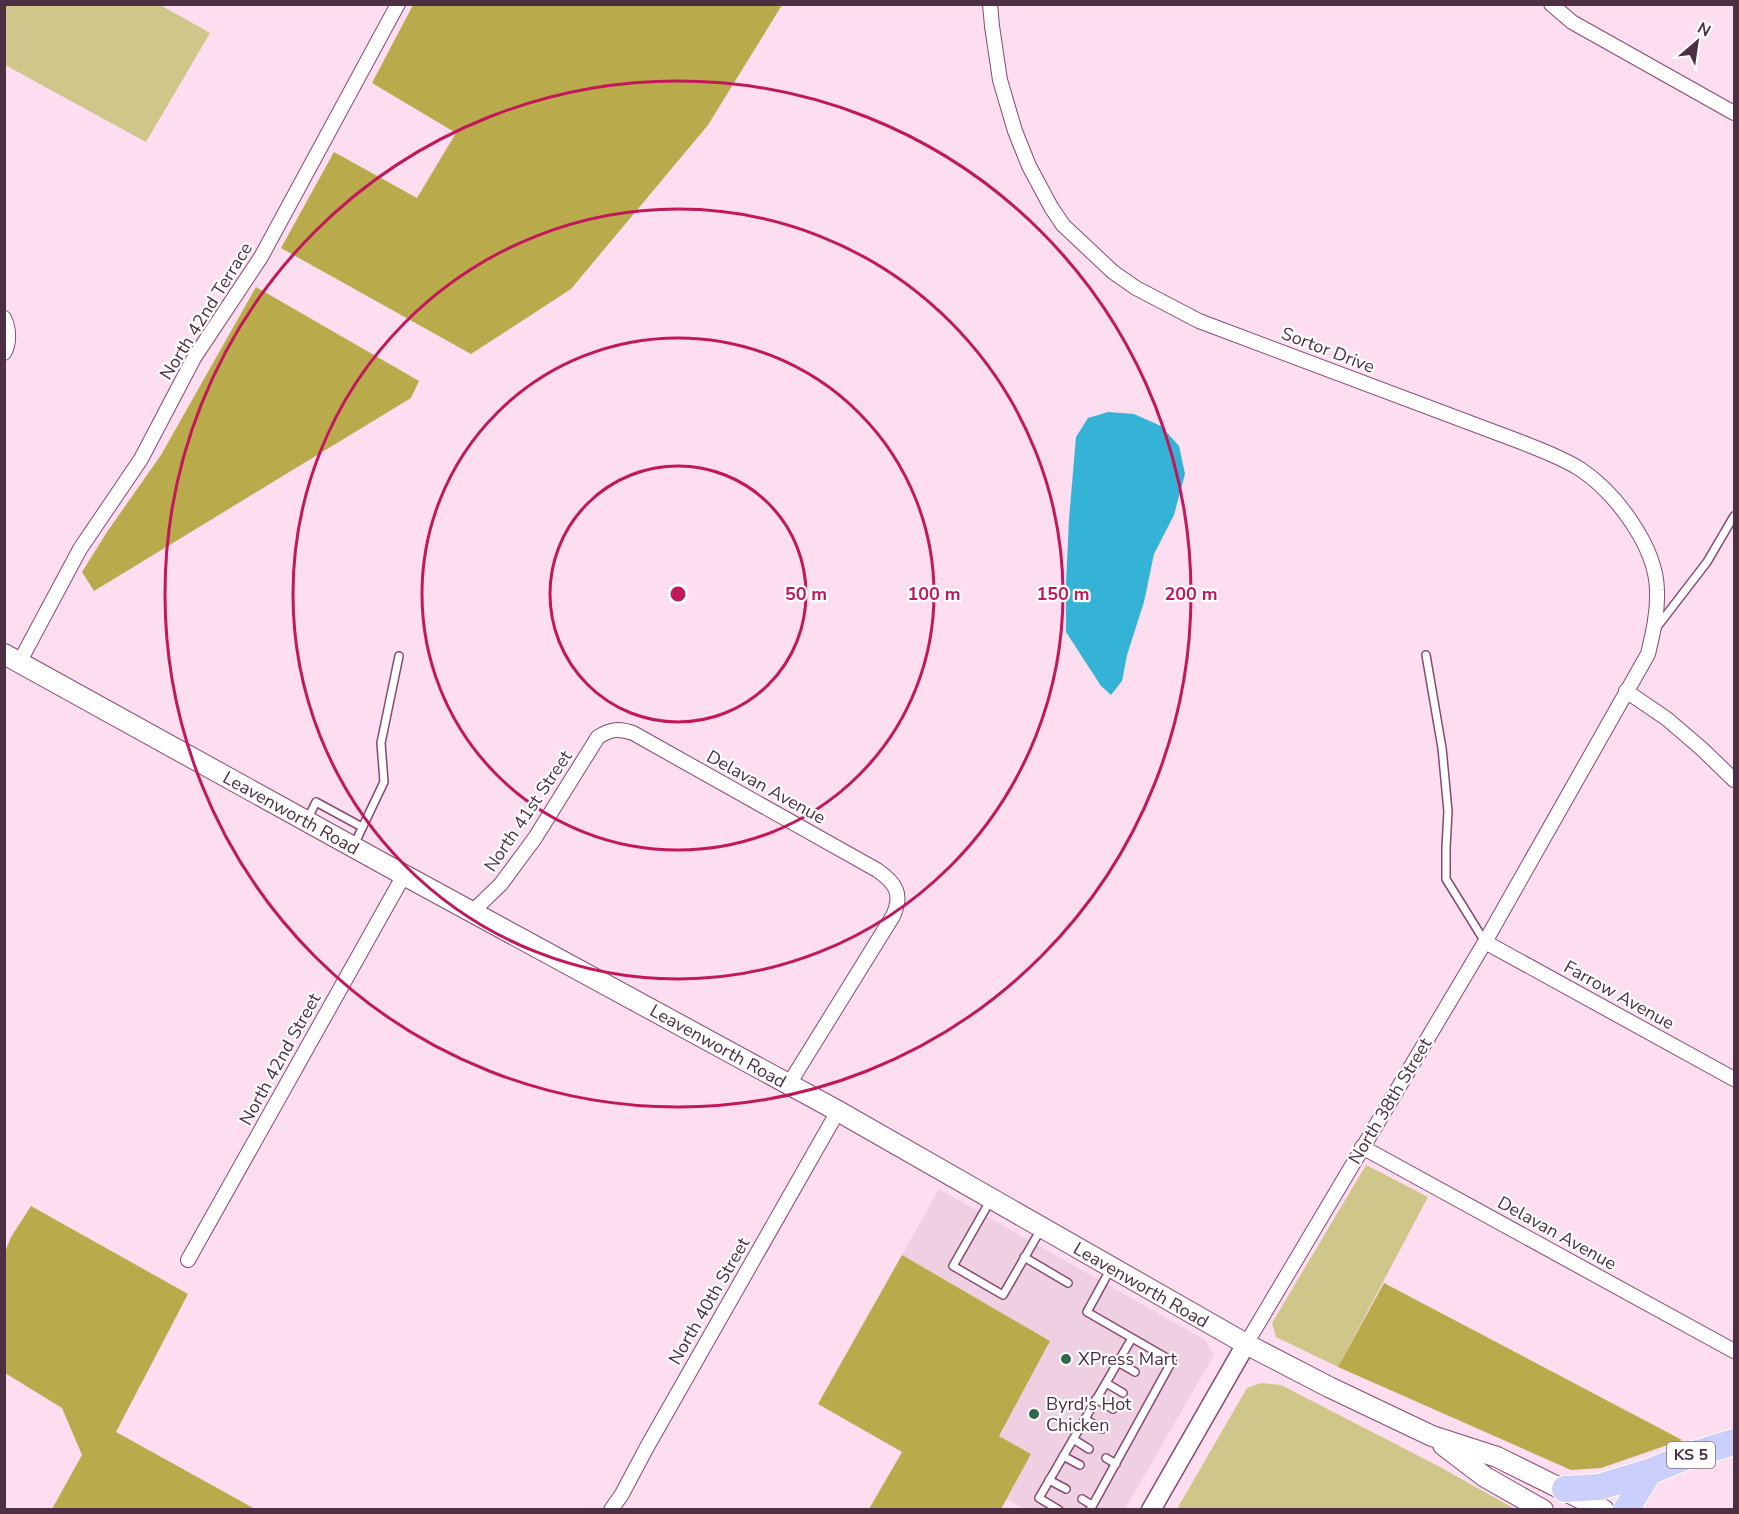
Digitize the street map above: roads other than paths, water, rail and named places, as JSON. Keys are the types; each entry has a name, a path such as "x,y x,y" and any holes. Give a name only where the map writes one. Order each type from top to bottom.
{"highway":[{"name":"KS 5","path":"1565,1489 1599,1487 1734,1442"},
{"path":"1626,1509 1649,1472"}],"main road":[{"name":"Leavenworth Road","path":"12,658 352,847 789,1084 1246,1344 1432,1436 1497,1457 1604,1509"},
{"name":"Leavenworth Road","path":"1432,1436 1485,1477 1543,1509"}],"street":[{"name":"North 42nd Terrace","path":"12,658 80,549 141,459 194,358 261,257 398,4"},
{"name":"Sortor Drive","path":"990,4 1000,80 1018,140 1029,166 1063,225 1113,272 1136,288 1199,321 1565,460 1609,493 1635,528 1653,566 1657,588 1654,632 1648,654 1626,691"},
{"path":"1551,4 1572,22 1734,113"},
{"path":"4,353 7,348 7,322"},
{"path":"1626,691 1667,719 1702,748 1734,780"},
{"name":"North 38th Street","path":"1151,1509 1362,1147 1485,942 1626,691"},
{"name":"Delavan Avenue","path":"612,730 621,728 633,732 877,870 887,877 896,890 898,906 893,916 789,1084"},
{"name":"North 41st Street","path":"472,912 501,884 535,838 598,737 612,730"},
{"name":"North 42nd Street","path":"188,1260 404,875"},
{"name":"Farrow Avenue","path":"1485,942 1734,1079"},
{"name":"North 40th Street","path":"611,1509 622,1494 837,1111"},
{"name":"Delavan Avenue","path":"1362,1147 1734,1351"}],"lane":[{"path":"1654,632 1707,562 1734,516"},
{"path":"352,847 384,782 381,743 399,656"},
{"path":"1426,656 1442,748 1448,811 1446,879 1485,942"},
{"path":"306,821 316,802 362,827"},
{"path":"992,1199 953,1266 1003,1295 1042,1228"},
{"path":"1024,1257 1068,1283"},
{"path":"1082,1498 1091,1507 1172,1361 1087,1312 1111,1268"},
{"path":"1059,1509 1039,1498 1132,1338"},
{"path":"1118,1362 1135,1372"},
{"path":"1150,1381 1159,1386"},
{"path":"1106,1383 1123,1393"},
{"path":"1096,1399 1113,1409"},
{"path":"1138,1401 1147,1406"},
{"path":"1129,1418 1138,1424"},
{"path":"1084,1419 1102,1430"},
{"path":"1073,1439 1089,1449"},
{"path":"1117,1439 1126,1444"},
{"path":"1063,1456 1080,1465"},
{"path":"1106,1458 1116,1464"},
{"path":"1097,1475 1106,1480"},
{"path":"1049,1480 1066,1489"}],"water":[{"path":"1108,412 1134,414 1161,426 1179,446 1185,474 1174,515 1154,554 1144,602 1127,655 1122,681 1111,695 1101,686 1066,632 1069,519 1076,437 1088,418"}],"place":[{"name":"XPress Mart","path":"1066,1359"},
{"name":"Byrd's Hot Chicken","path":"1034,1414"}]}
